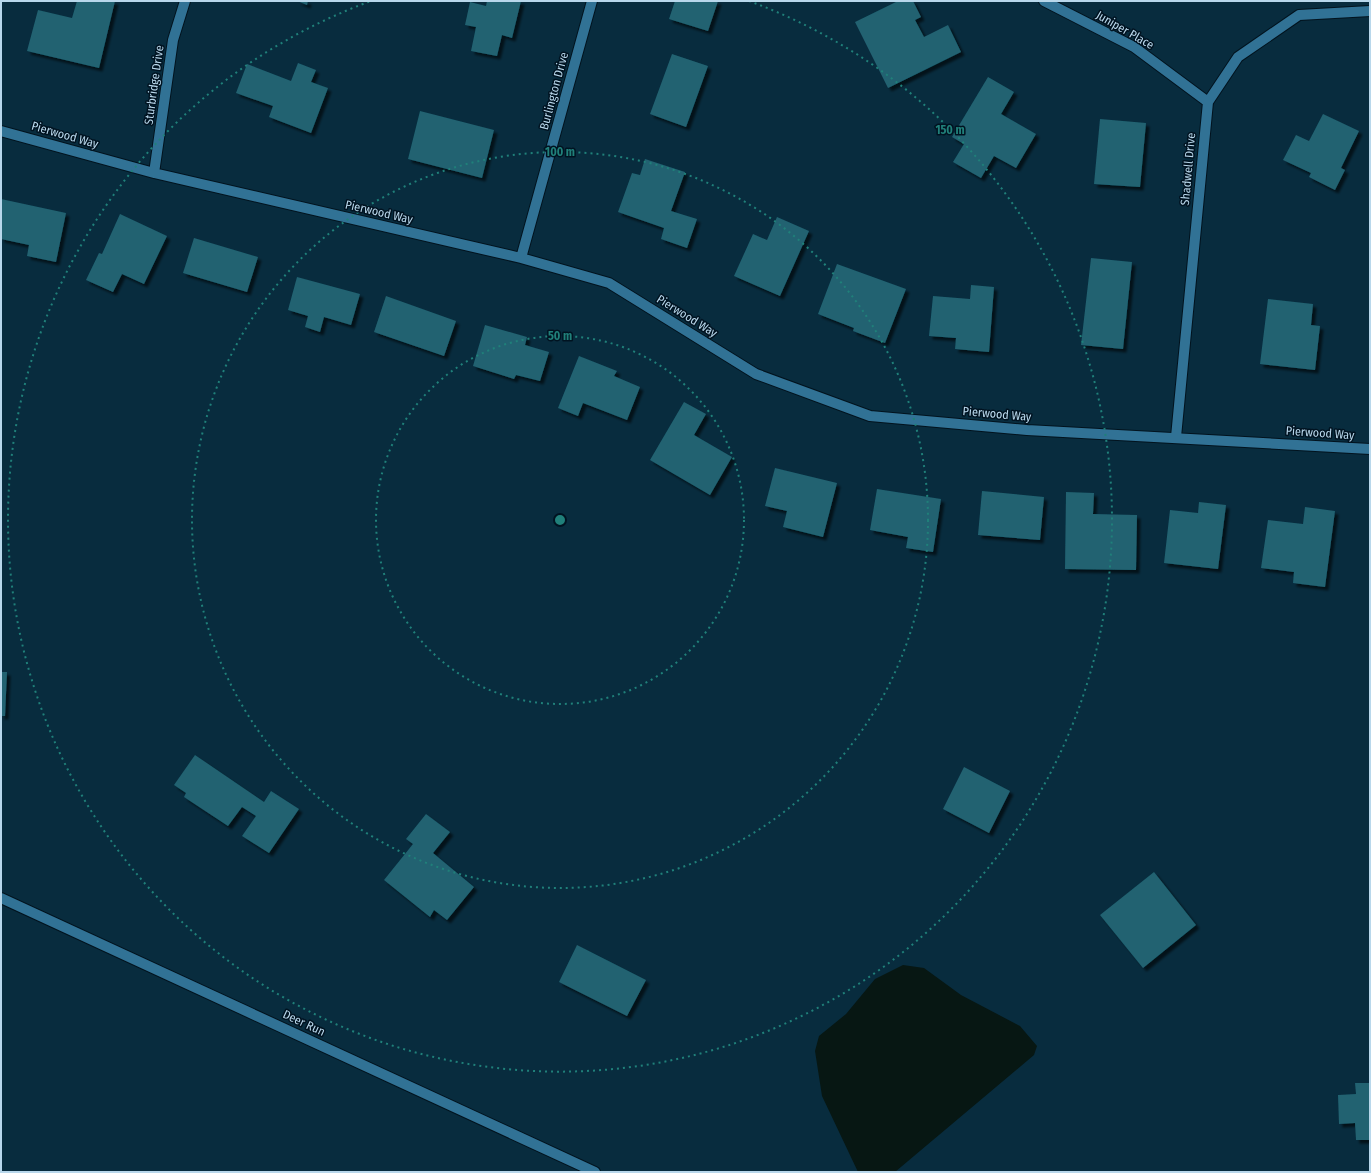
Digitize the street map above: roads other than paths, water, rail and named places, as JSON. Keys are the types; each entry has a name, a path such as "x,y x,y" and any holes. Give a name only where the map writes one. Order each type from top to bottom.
{"street":[{"name":"Sturbridge Drive","path":"154,173 173,40 185,1"},
{"name":"Burlington Drive","path":"521,258 592,1"},
{"name":"Juniper Place","path":"1044,1 1134,47 1208,102"},
{"name":"Shadwell Drive","path":"1176,437 1208,102 1238,56 1299,15 1370,11"},
{"name":"Pierwood Way","path":"1,131 154,173 521,258 609,283 756,374 870,416 1027,430 1176,437 1370,449"},
{"name":"Deer Run","path":"1,898 595,1172"}]}
